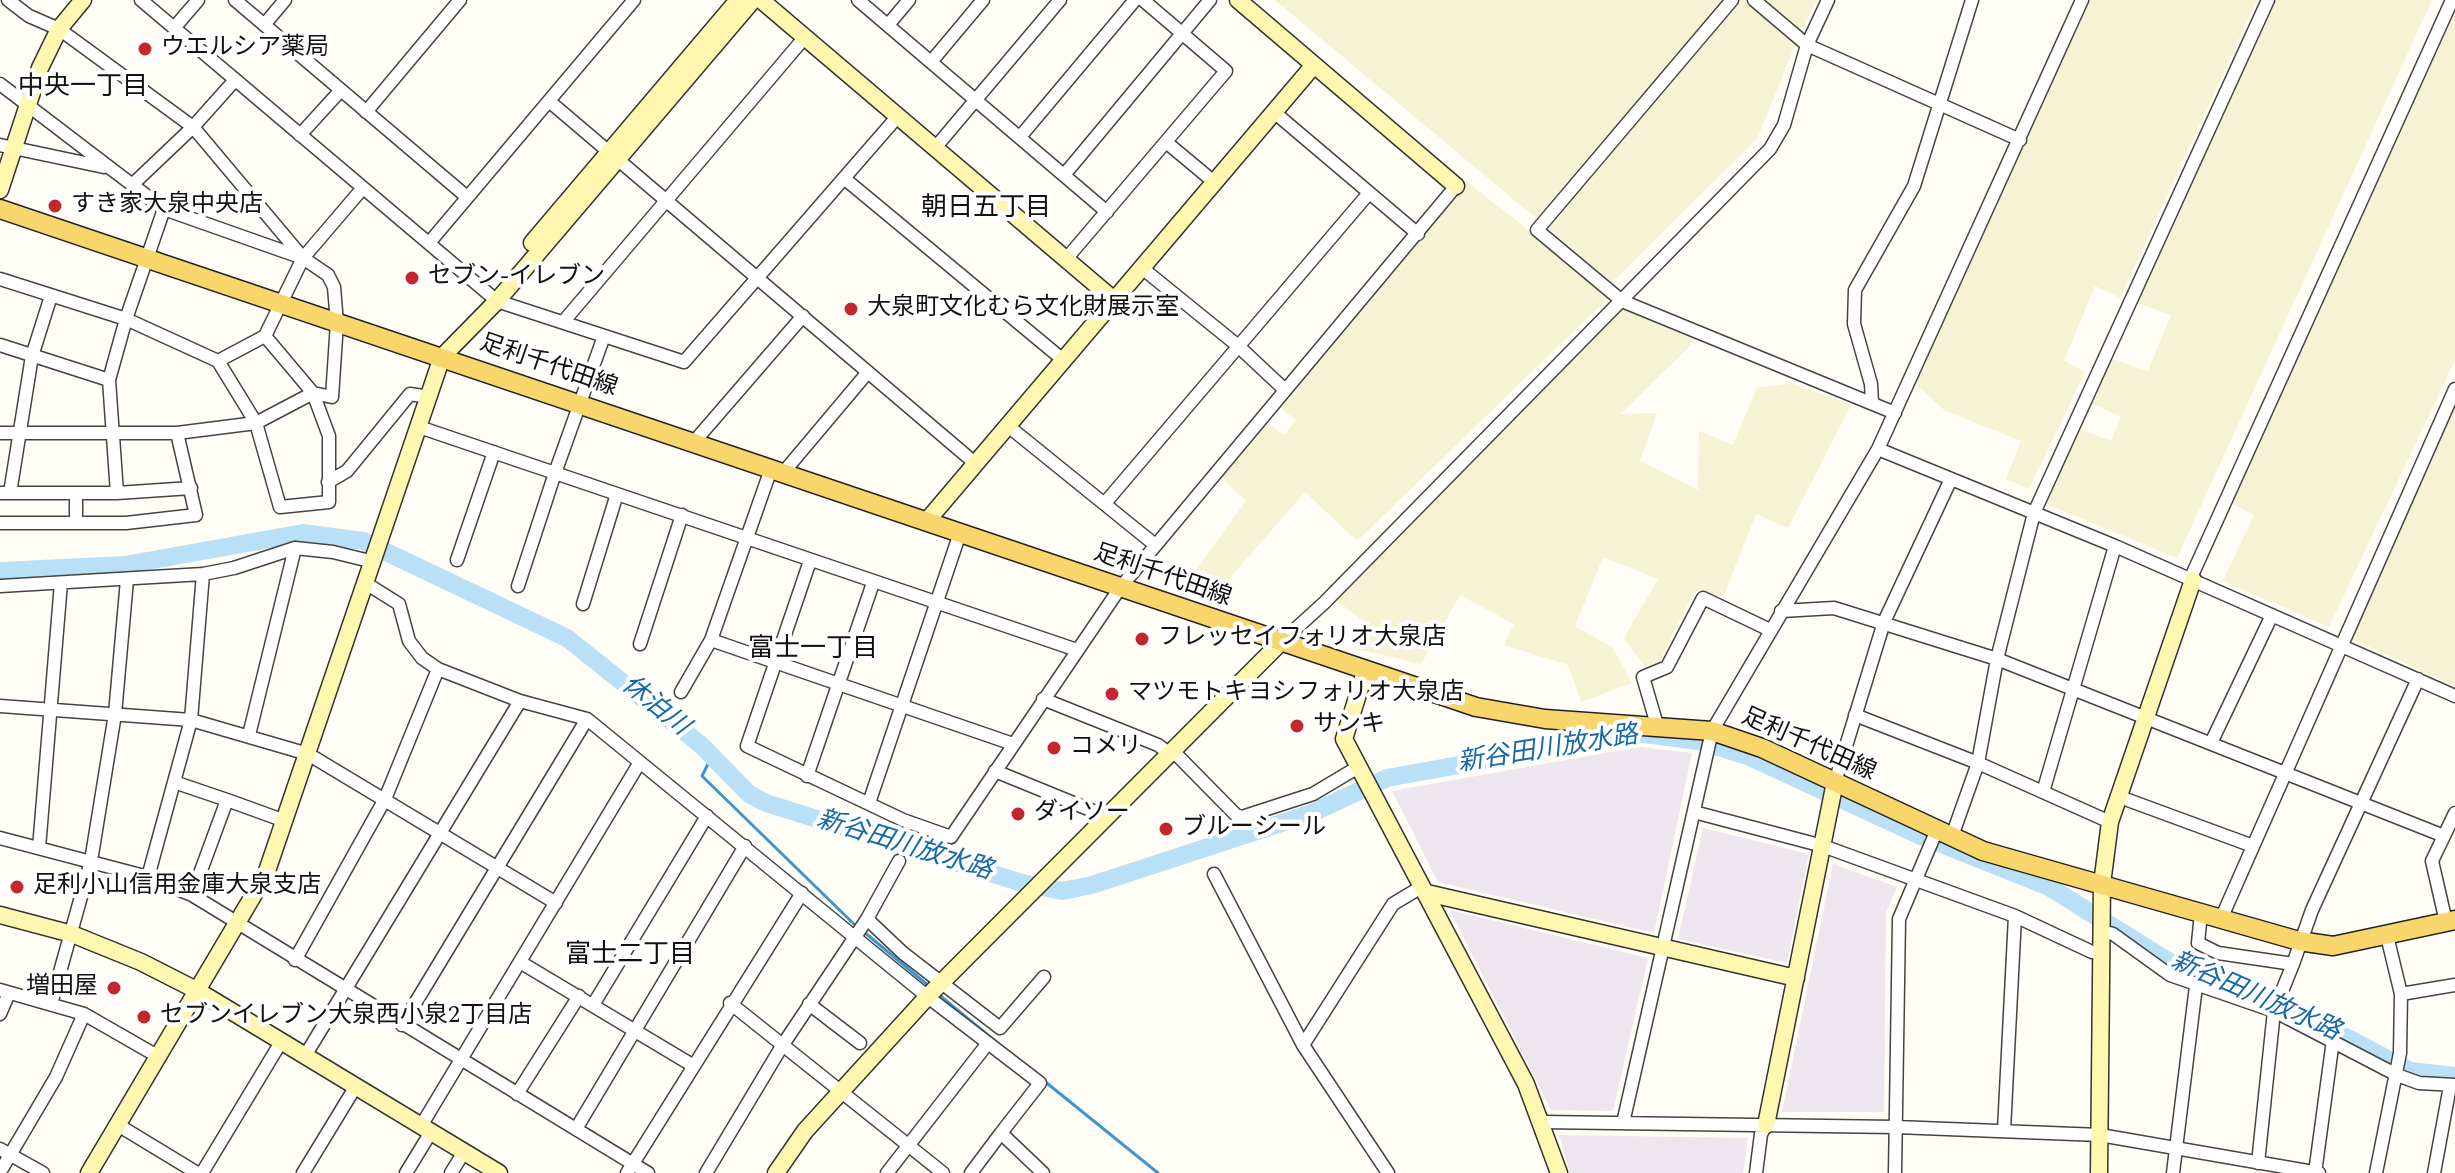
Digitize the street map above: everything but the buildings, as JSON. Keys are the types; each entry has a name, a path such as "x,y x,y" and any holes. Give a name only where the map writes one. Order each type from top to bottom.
{"main road":[{"name":"足利千代田線","path":"0,209 1476,707 1545,719 1712,731 1762,748 1833,792 1940,836 2299,941 2333,946 2450,921"}],"street":[{"path":"8,0 29,16 59,29 193,127 303,258"},
{"path":"0,190 7,147 59,29 83,0"},
{"path":"141,0 493,298 687,362 898,116"},
{"path":"174,28 198,0"},
{"path":"235,0 467,197"},
{"path":"264,25 285,0"},
{"path":"366,112 460,0"},
{"path":"429,243 634,0"},
{"path":"89,1173 239,925 266,874 442,357 613,156 738,0"},
{"path":"613,156 753,0"},
{"path":"761,0 1114,300"},
{"path":"858,0 1107,212"},
{"path":"888,25 909,0"},
{"path":"931,62 983,0"},
{"path":"935,148 1060,0"},
{"path":"1020,137 1135,0"},
{"path":"1067,258 1226,71 1143,0"},
{"path":"1064,175 1210,0"},
{"path":"810,561 747,746 807,776 946,838 951,837 1043,699 1154,544 1456,186 1238,0"},
{"path":"1732,0 1537,230 1622,301 1895,413"},
{"path":"1754,0 1807,45 2020,140"},
{"path":"776,1173 805,1131 934,990 1048,879 1770,149 1784,125 1807,45 1828,0"},
{"path":"1872,403 1871,384 1854,324 1855,290 1914,186 1972,0"},
{"path":"1623,1123 1712,731 1878,449 2082,0"},
{"path":"1895,1173 1899,919 1926,852 1940,836 1978,763 1997,659 2034,513 2268,0"},
{"path":"2099,1173 2102,884 2110,822 2117,796 2193,573 2452,0"},
{"path":"564,321 805,37"},
{"path":"926,522 1314,65"},
{"path":"132,185 193,127 235,80"},
{"path":"0,84 164,209 303,258 328,275 334,287 337,323 332,397 313,393 256,423 177,433 0,433"},
{"path":"300,135 341,90"},
{"path":"549,101 976,464"},
{"path":"1274,112 1418,234"},
{"path":"1166,142 1214,182"},
{"path":"7,147 108,167"},
{"path":"845,179 1062,359"},
{"path":"218,361 265,336 303,258 362,189"},
{"path":"1105,503 1369,193"},
{"path":"117,493 109,380 126,319 164,209"},
{"path":"1142,268 1237,345 1284,389"},
{"path":"0,279 126,319 218,361 256,423 280,507 329,502 329,436 313,393 265,336"},
{"path":"51,296 32,356 5,493 117,493 191,488"},
{"path":"694,442 803,316"},
{"path":"518,586 604,336"},
{"path":"0,345 109,380"},
{"path":"681,692 711,640 747,538 777,471 868,372"},
{"path":"2221,919 2455,389"},
{"path":"328,482 347,471 410,394 429,397"},
{"path":"1008,426 1154,544"},
{"path":"419,427 1077,650"},
{"path":"0,523 126,523 196,515 177,433"},
{"path":"1878,449 2115,546 2455,696"},
{"path":"457,560 494,452"},
{"path":"1756,1173 1761,1134 1766,1125 1833,792 1884,622 1951,479"},
{"path":"76,493 76,523"},
{"path":"583,604 617,494"},
{"path":"640,644 682,515"},
{"path":"870,800 960,533"},
{"path":"2043,792 2115,546"},
{"path":"0,586 127,580 171,573 203,574 234,568 295,548 375,561"},
{"path":"249,735 295,548"},
{"path":"148,877 191,720 203,574"},
{"path":"51,1004 91,861 115,714 127,580"},
{"path":"39,848 61,583"},
{"path":"807,776 873,583"},
{"path":"367,584 399,604 409,641 422,658 438,669 520,701 587,719 854,934 934,990 1000,1028 1044,977"},
{"path":"1657,725 1643,677 1667,667 1703,598 1770,630"},
{"path":"1781,611 1834,608 1997,659 2444,836"},
{"path":"2211,743 2272,615"},
{"path":"711,640 1013,744"},
{"path":"295,960 385,799 438,669"},
{"path":"1365,672 1344,732 1543,1122 1559,1173"},
{"path":"2258,1163 2275,1010 2299,941 2418,679"},
{"path":"1043,699 1172,753 1236,815 1242,817 1313,794 1364,773"},
{"path":"305,1056 520,701"},
{"path":"0,706 191,720 308,754 556,903"},
{"path":"1855,715 1978,763 2110,822"},
{"path":"402,1025 587,719"},
{"path":"406,1173 461,1060 640,762"},
{"path":"995,771 1093,811 1105,820"},
{"path":"174,782 285,821"},
{"path":"2117,796 2253,846"},
{"path":"192,895 227,800"},
{"path":"1694,812 1823,846 2015,916 2092,952 2102,953"},
{"path":"2450,921 2432,861 2455,813"},
{"path":"593,1005 707,816"},
{"path":"0,838 148,877 192,895 576,1129 630,1168 648,1173"},
{"path":"576,1129 745,846"},
{"path":"706,1173 782,1046 854,934 867,919 899,861"},
{"path":"1214,874 1303,1045 1388,1173"},
{"path":"1303,1045 1393,904 1425,890 1663,949 1796,978"},
{"path":"630,1168 730,1003 802,893"},
{"path":"2201,913 2198,943 2218,953 2293,964"},
{"path":"0,915 72,934 141,962 198,991 498,1173"},
{"path":"2004,1130 2015,916"},
{"path":"867,919 988,1043 1040,1083 971,1173"},
{"path":"2102,928 2170,975 2275,1010 2397,1075 2419,1083 2453,1085 2434,1173"},
{"path":"2376,1173 2400,1053 2401,994 2387,936"},
{"path":"520,962 692,1065"},
{"path":"2401,994 2455,985"},
{"path":"2173,1173 2196,986"},
{"path":"0,1014 5,991 84,1014 159,1057"},
{"path":"517,1094 579,996"},
{"path":"730,1003 943,1173"},
{"path":"809,1004 860,1043"},
{"path":"0,1172 5,1151 56,1077 84,1014"},
{"path":"1543,1122 1896,1127 2100,1135 2317,1173 2333,1040"},
{"path":"118,1125 200,1173 281,1042"},
{"path":"887,1173 988,1043"},
{"path":"303,1173 356,1086"},
{"path":"1001,1133 1043,1173"},
{"path":"5,1151 43,1173"},
{"path":"451,1173 464,1152"}],"shaded area":[{"path":"1275,0 1817,0 1800,33 1757,139 1612,282"},
{"path":"2085,0 2257,0 2120,298 2095,286 2064,361 2085,372 2029,489 2006,479 2021,441 1944,410 1910,379"},
{"path":"2271,0 2432,0 2177,558 2037,500 2074,427 2111,441 2121,417 2087,401 2110,358 2148,371 2171,315 2130,301"},
{"path":"2455,0 2455,360 2329,627 2223,581 2254,515 2224,499"},
{"path":"1466,181 1611,295 1357,541 1305,492 1218,591 1196,570 1246,501 1217,474 1261,418 1284,435 1296,420 1274,403"},
{"path":"1623,306 1699,337 1621,414 1657,413 1640,461 1698,490 1699,431 1733,445 1757,388 1792,383 1851,405 1788,528 1756,514 1723,597 1694,591 1660,661 1645,667 1624,638 1658,579 1603,557 1575,626 1613,648 1632,683 1581,702 1568,665 1504,645 1514,624 1460,595 1421,664 1353,648 1365,622 1333,598"},
{"path":"2455,397 2455,686 2345,636"},
{"path":"1639,747 1692,753 1654,933 1438,882 1392,791"},
{"path":"1703,828 1809,854 1787,963 1678,939"},
{"path":"1833,864 1897,887 1886,913 1884,1112 1782,1112"},
{"path":"1450,910 1648,958 1613,1111 1551,1110"},
{"path":"1559,1135 1748,1138 1743,1173 1570,1173"}],"waterway":[{"name":"新谷田川放水路","path":"0,571 125,565 303,533 363,541 567,638 701,745 749,794 766,803 1022,883 1062,891 1092,885 1312,813 1387,778 1636,733 1699,741 1750,757 1921,836 2049,887 2179,968 2283,1004 2410,1071 2455,1076"},
{"name":"休泊川","path":"712,756 702,776 858,928"},
{"name":"休泊川","path":"864,932 929,986"},
{"name":"休泊川","path":"938,994 1006,1050"},
{"name":"休泊川","path":"1043,1080 1158,1173"}],"place":[{"name":"ウエルシア薬局","path":"145,49"},
{"name":"すき家大泉中央店","path":"55,206"},
{"name":"セブン-イレブン","path":"412,278"},
{"name":"大泉町文化むら文化財展示室","path":"851,309"},
{"name":"フレッセイフォリオ大泉店","path":"1142,639"},
{"name":"マツモトキヨシフォリオ大泉店","path":"1112,694"},
{"name":"サンキ","path":"1297,726"},
{"name":"コメリ","path":"1054,748"},
{"name":"ダイソー","path":"1018,814"},
{"name":"ブルーシール","path":"1166,829"},
{"name":"足利小山信用金庫大泉支店","path":"17,887"},
{"name":"増田屋","path":"114,988"},
{"name":"セブンイレブン大泉西小泉2丁目店","path":"144,1017"}],"district":[{"name":"中央一丁目","path":"83,89"},
{"name":"朝日五丁目","path":"986,210"},
{"name":"富士一丁目","path":"813,651"},
{"name":"富士二丁目","path":"630,957"}]}
